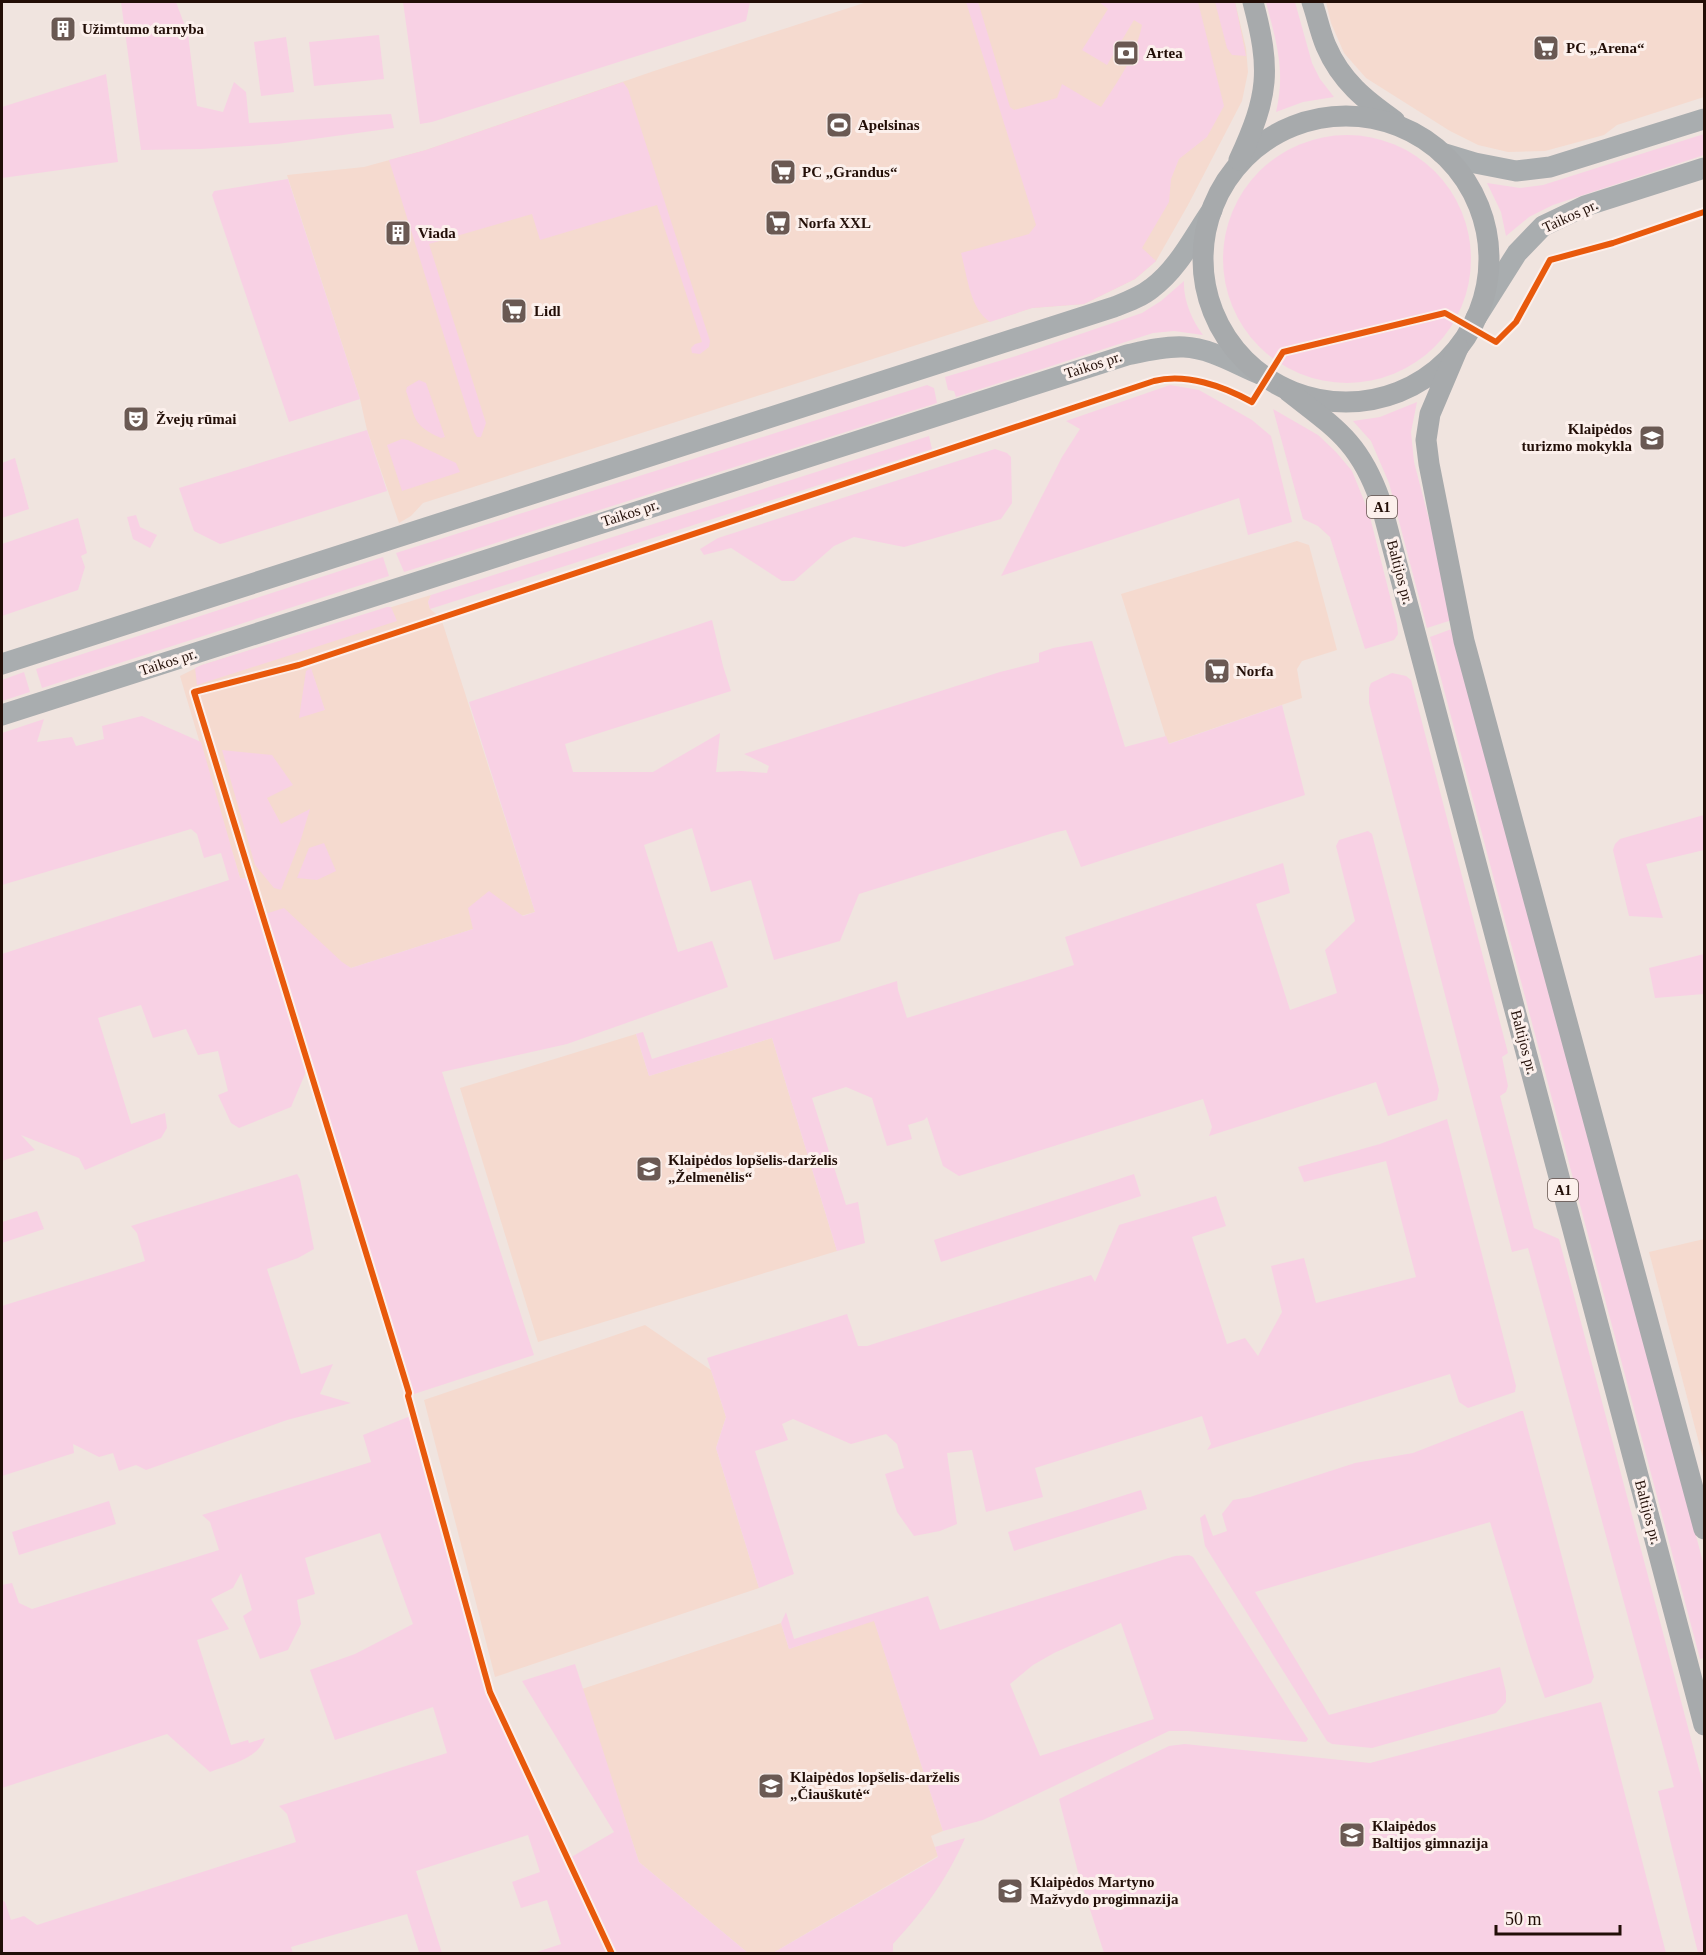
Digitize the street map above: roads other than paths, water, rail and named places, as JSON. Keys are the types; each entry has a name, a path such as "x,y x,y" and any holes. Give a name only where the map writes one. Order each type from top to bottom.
{"highway":[{"path":"1233,171 1255,125 1264,91 1266,61 1253,2"},
{"path":"1312,2 1326,46 1344,78 1363,99 1407,130"},
{"name":"A1","path":"1458,348 1431,374 1398,391 1371,399 1346,402 1318,400 1288,391 1260,374 1231,345 1212,310 1203,270 1203,249 1212,210 1233,171 1252,151 1275,135 1300,124 1326,117 1354,116 1381,120 1407,130 1442,153 1465,180 1481,213 1488,248 1487,284 1476,318 1458,348 1430,414 1426,440 1429,464 1464,640 1704,1529"},
{"name":"Baltijos pr.","path":"1288,391 1348,440 1366,466 1380,500 1704,1725"}],"main road":[{"name":"A1","path":"1442,153 1475,163 1516,171 1550,168 1704,119"},
{"name":"Taikos pr.","path":"1476,318 1516,254 1543,226 1585,206 1704,168"},
{"path":"2,664 1114,307 1152,288 1165,276 1181,257 1212,210"},
{"name":"Taikos pr.","path":"2,716 1127,355 1153,349 1185,347 1210,352 1260,374"}],"place":[{"name":"Užimtumo tarnyba","path":"63,29"},
{"name":"PC „Arena“","path":"1546,48"},
{"name":"Artea","path":"1126,53"},
{"name":"Apelsinas","path":"839,125"},
{"name":"PC „Grandus“","path":"783,172"},
{"name":"Norfa XXL","path":"778,223"},
{"name":"Viada","path":"398,233"},
{"name":"Lidl","path":"514,311"},
{"name":"Žvejų rūmai","path":"136,419"},
{"name":"Klaipėdos turizmo mokykla","path":"1652,438"},
{"name":"Norfa","path":"1217,671"},
{"name":"Klaipėdos lopšelis-darželis „Želmenėlis“","path":"649,1169"},
{"name":"Klaipėdos lopšelis-darželis „Čiauškutė“","path":"771,1786"},
{"name":"Klaipėdos Baltijos gimnazija","path":"1352,1835"},
{"name":"Klaipėdos Martyno Mažvydo progimnazija","path":"1010,1891"}]}
